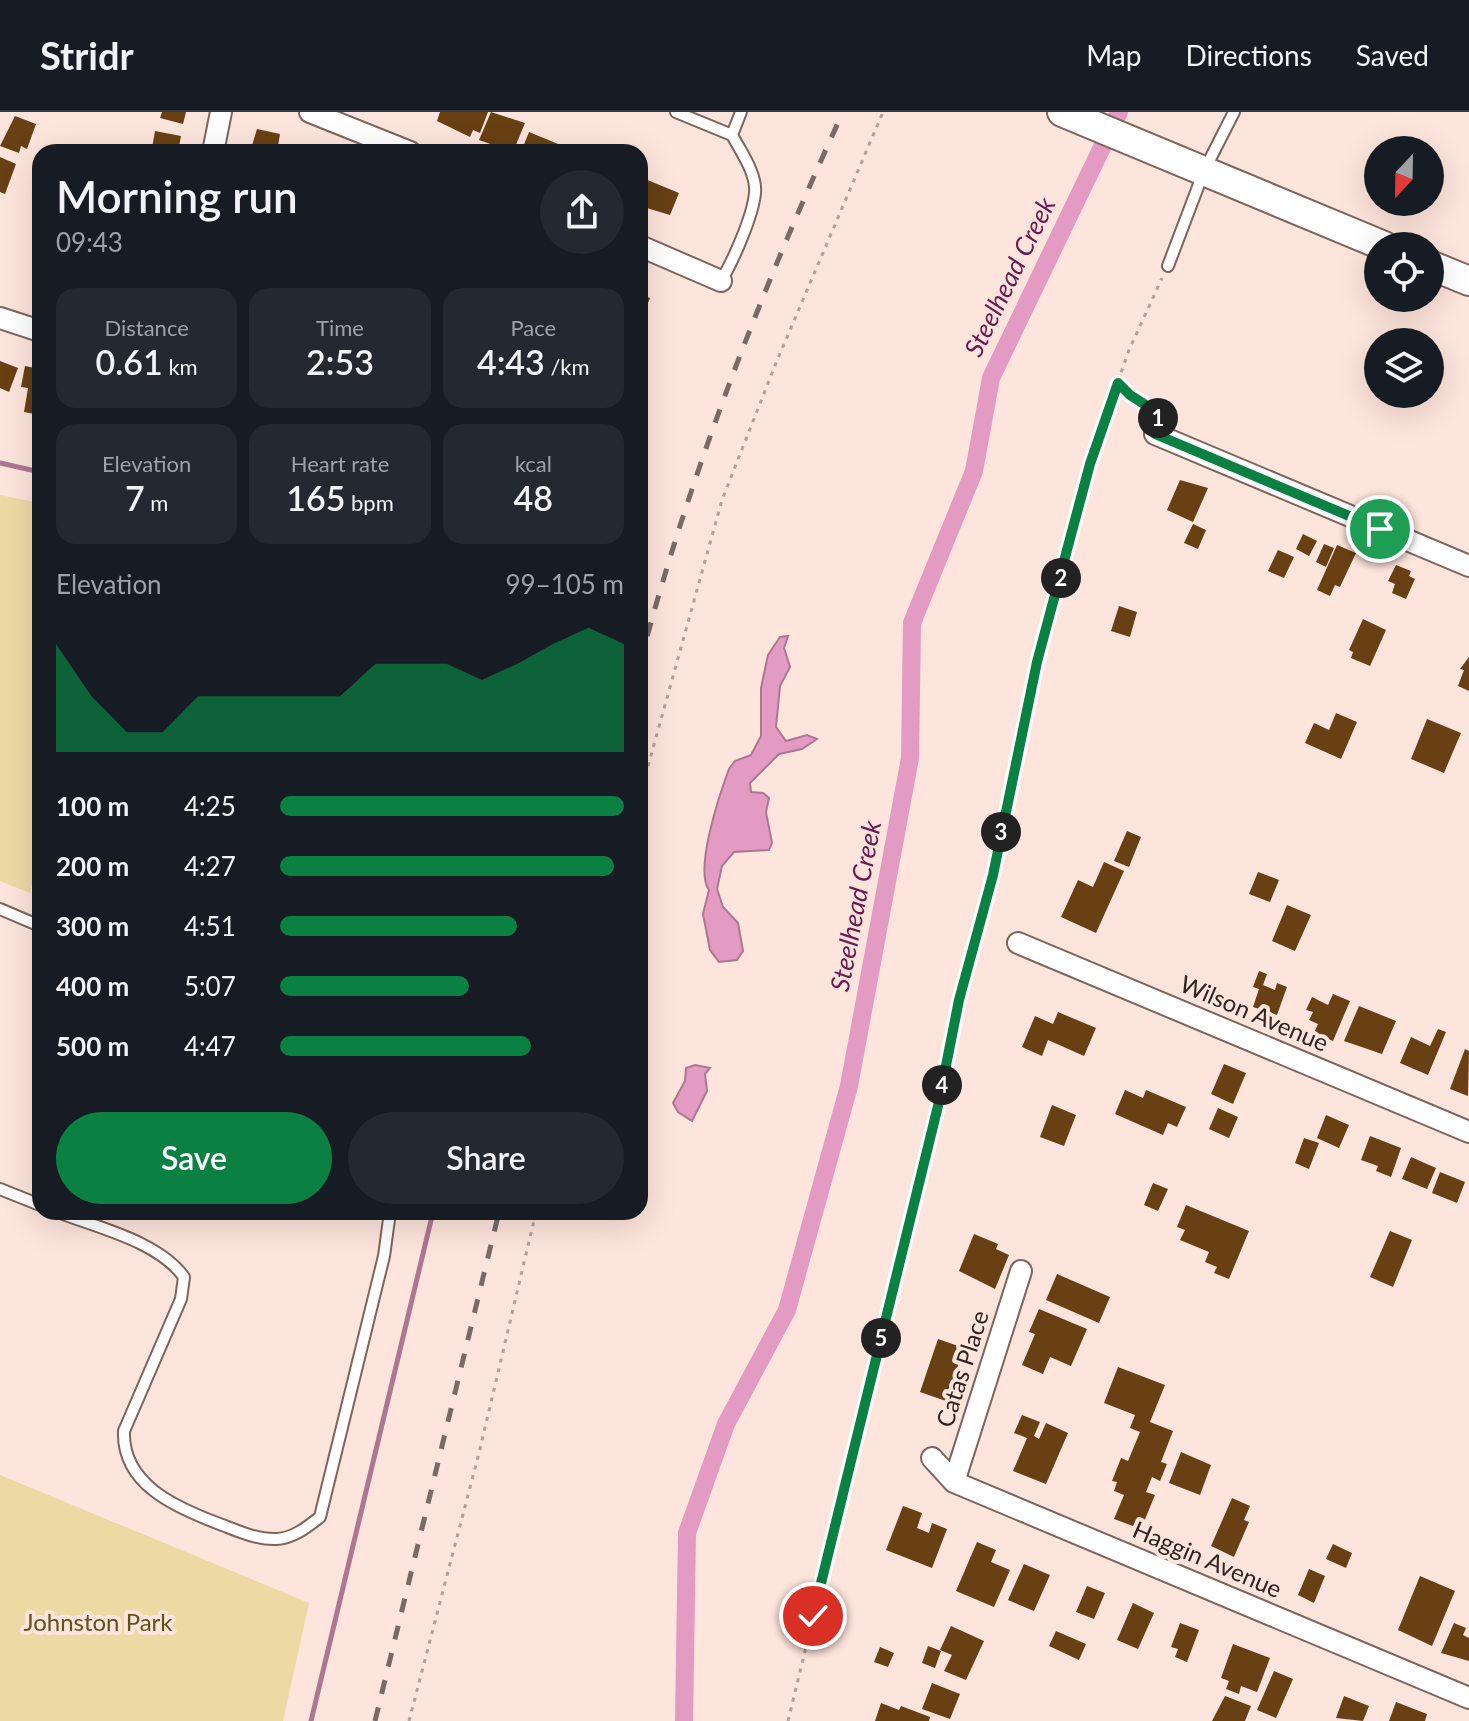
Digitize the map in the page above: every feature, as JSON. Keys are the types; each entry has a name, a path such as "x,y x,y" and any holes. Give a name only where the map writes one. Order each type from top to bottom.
{"main road":[{"path":"1062,112 1364,238"},
{"path":"1444,271 1469,281"}],"street":[{"path":"215,144 221,112"},
{"path":"310,112 334,116 393,144"},
{"path":"648,249 721,281"},
{"path":"0,318 32,328"},
{"path":"1155,434 1469,566"},
{"name":"Wilson Avenue","path":"1018,943 1469,1132"},
{"name":"Catas Place","path":"954,1482 1021,1271"},
{"name":"Haggin Avenue","path":"932,1458 954,1482 1469,1698"}],"lane":[{"path":"676,112 732,135 748,165 755,192 730,265 721,281"},
{"path":"732,135 741,112"},
{"path":"1168,266 1204,171 1234,112"},
{"path":"0,909 32,923"},
{"path":"0,1189 32,1202"},
{"path":"78,1220 138,1244 174,1263 184,1277 181,1299 124,1431 124,1451 138,1477 173,1507 251,1536 278,1539 300,1532 320,1517 384,1256 389,1220"}],"path":[{"path":"648,766 722,500 776,363 883,112"},
{"path":"788,1721 938,1106 959,1000 993,875 1037,662 1090,464 1118,383 1168,266"},
{"path":"1118,383 1158,413 1155,434"},
{"path":"409,1721 534,1220"}],"green space":[{"path":"0,495 32,501 30,893 0,881"},
{"name":"Johnston Park","path":"0,1475 309,1603 283,1721 0,1721"}],"shaded area":[{"path":"788,636 784,648 790,667 780,686 776,727 786,741 807,735 817,739 802,749 779,754 750,783 751,792 763,793 769,798 766,812 772,843 769,850 734,852 722,866 717,889 723,907 738,923 743,951 737,960 719,962 710,950 703,914 709,890 705,880 706,849 729,769 735,761 751,755 761,736 761,688 768,655 780,637"},
{"path":"695,1065 710,1068 705,1074 707,1091 692,1121 678,1112 673,1103 685,1081 686,1068"}],"building":[{"path":"162,112 186,112 183,124 160,118"},
{"path":"440,112 488,112 480,133 473,130 470,137 437,121"},
{"path":"491,112 525,123 516,144 490,144 479,140"},
{"path":"15,116 36,124 27,149 21,146 19,153 0,146"},
{"path":"257,129 280,134 278,144 252,144"},
{"path":"155,131 181,136 180,144 153,144"},
{"path":"529,132 558,144 524,144"},
{"path":"0,157 16,164 5,194 0,192"},
{"path":"648,180 679,193 670,215 648,208"},
{"path":"0,361 18,368 9,392 0,388"},
{"path":"25,366 32,367 32,414 24,412 28,388 21,387"},
{"path":"1180,480 1208,488 1193,522 1167,510"},
{"path":"1193,524 1206,530 1198,549 1184,543"},
{"path":"1303,534 1317,541 1309,556 1296,549"},
{"path":"1324,544 1334,548 1326,567 1316,562"},
{"path":"1337,545 1356,553 1340,587 1335,585 1330,596 1317,590"},
{"path":"1278,550 1294,557 1284,578 1268,571"},
{"path":"1396,565 1411,571 1409,576 1415,579 1406,599 1392,593 1395,584 1388,581"},
{"path":"1119,606 1137,612 1130,637 1111,631"},
{"path":"1363,619 1386,630 1370,666 1351,658 1353,652 1349,650"},
{"path":"1469,657 1469,691 1458,686 1464,670 1460,669"},
{"path":"1336,713 1357,722 1341,759 1305,743 1314,723 1329,730"},
{"path":"1427,719 1461,733 1444,773 1411,759"},
{"path":"1127,831 1141,837 1129,867 1114,861"},
{"path":"1104,862 1124,871 1096,933 1061,917 1078,880 1093,887"},
{"path":"1258,872 1279,880 1270,902 1249,894"},
{"path":"1287,905 1311,915 1295,951 1272,941"},
{"path":"1259,971 1267,974 1263,985 1275,990 1277,983 1287,987 1277,1015 1253,1007 1259,989 1253,987"},
{"path":"1333,994 1350,1001 1333,1041 1314,1033 1318,1024 1309,1020 1313,1012 1306,1010 1312,997 1328,1005"},
{"path":"1359,1006 1396,1021 1382,1054 1344,1041"},
{"path":"1058,1012 1096,1028 1084,1056 1048,1040 1042,1056 1022,1047 1035,1016 1053,1024"},
{"path":"1438,1029 1446,1032 1428,1075 1400,1063 1411,1037 1430,1046"},
{"path":"1465,1049 1469,1051 1468,1096 1450,1089"},
{"path":"1224,1064 1246,1073 1233,1104 1211,1094"},
{"path":"1125,1090 1143,1098 1146,1090 1186,1107 1177,1127 1168,1123 1163,1135 1115,1114"},
{"path":"1052,1105 1076,1115 1064,1146 1040,1137"},
{"path":"1218,1108 1238,1117 1229,1138 1209,1129"},
{"path":"1326,1115 1349,1125 1339,1148 1317,1138"},
{"path":"1370,1136 1401,1148 1391,1177 1376,1171 1378,1166 1361,1160"},
{"path":"1304,1138 1319,1143 1309,1169 1295,1163"},
{"path":"1411,1157 1436,1168 1427,1189 1402,1179"},
{"path":"1440,1172 1465,1182 1457,1203 1432,1193"},
{"path":"1153,1183 1168,1189 1158,1211 1144,1205"},
{"path":"1186,1205 1249,1231 1229,1279 1214,1273 1217,1267 1205,1262 1209,1252 1180,1240 1185,1230 1177,1227"},
{"path":"1390,1231 1412,1240 1393,1287 1370,1277"},
{"path":"974,1234 998,1244 996,1249 1009,1255 995,1289 959,1271"},
{"path":"1057,1274 1110,1297 1099,1323 1046,1300"},
{"path":"1039,1309 1087,1329 1071,1366 1050,1357 1043,1374 1022,1365 1035,1334 1029,1332"},
{"path":"938,1339 964,1348 946,1401 920,1392"},
{"path":"1118,1367 1165,1385 1150,1422 1173,1431 1161,1462 1167,1464 1160,1481 1152,1477 1146,1492 1155,1495 1141,1529 1114,1519 1124,1495 1114,1491 1117,1482 1112,1481 1121,1458 1128,1461 1140,1432 1130,1428 1135,1415 1104,1403"},
{"path":"1022,1415 1040,1422 1034,1436 1039,1439 1046,1423 1068,1433 1046,1484 1013,1471 1027,1438 1014,1433"},
{"path":"1181,1452 1211,1465 1200,1495 1169,1483"},
{"path":"1232,1498 1250,1506 1244,1520 1249,1522 1234,1557 1211,1546"},
{"path":"903,1506 922,1513 917,1528 929,1533 932,1523 947,1529 932,1568 886,1550"},
{"path":"977,1542 996,1550 991,1562 1010,1570 994,1607 956,1591"},
{"path":"1333,1544 1352,1553 1346,1568 1326,1559"},
{"path":"1024,1564 1050,1575 1034,1611 1008,1600"},
{"path":"1309,1569 1325,1576 1314,1603 1298,1595"},
{"path":"1420,1576 1455,1591 1432,1646 1398,1630"},
{"path":"1087,1586 1105,1593 1094,1619 1076,1612"},
{"path":"1133,1603 1154,1613 1138,1649 1117,1640"},
{"path":"1180,1623 1199,1630 1187,1662 1175,1657 1178,1649 1171,1647"},
{"path":"1454,1623 1466,1628 1463,1635 1469,1638 1469,1661 1441,1653"},
{"path":"951,1626 984,1641 966,1680 944,1671 952,1655 940,1650"},
{"path":"1056,1631 1086,1644 1079,1660 1049,1646"},
{"path":"1233,1644 1270,1658 1257,1692 1241,1686 1239,1694 1226,1689 1229,1681 1221,1678"},
{"path":"928,1646 941,1651 935,1668 922,1663"},
{"path":"880,1647 894,1653 888,1667 874,1662"},
{"path":"1274,1671 1293,1679 1276,1718 1257,1710"},
{"path":"932,1683 960,1694 950,1719 922,1709"},
{"path":"1225,1696 1251,1706 1245,1721 1212,1721"},
{"path":"1344,1696 1369,1706 1363,1721 1336,1718"},
{"path":"1396,1702 1427,1714 1425,1721 1389,1721"},
{"path":"881,1703 899,1710 901,1706 930,1717 929,1721 875,1721"}],"waterway":[{"name":"Steelhead Creek","path":"684,1721 687,1533 726,1424 787,1310 849,1086 910,758 912,623 974,471 991,378 1119,112"},
{"path":"0,463 32,470"},
{"path":"311,1721 431,1220"}],"railway":[{"path":"648,634 681,523 730,383 784,246 843,112"},
{"path":"375,1721 497,1220"}],"route":[{"path":"813,1616 938,1106 959,1000 993,875 1037,662 1078,519 1090,464 1118,383 1158,413 1155,434 1380,529"}]}
